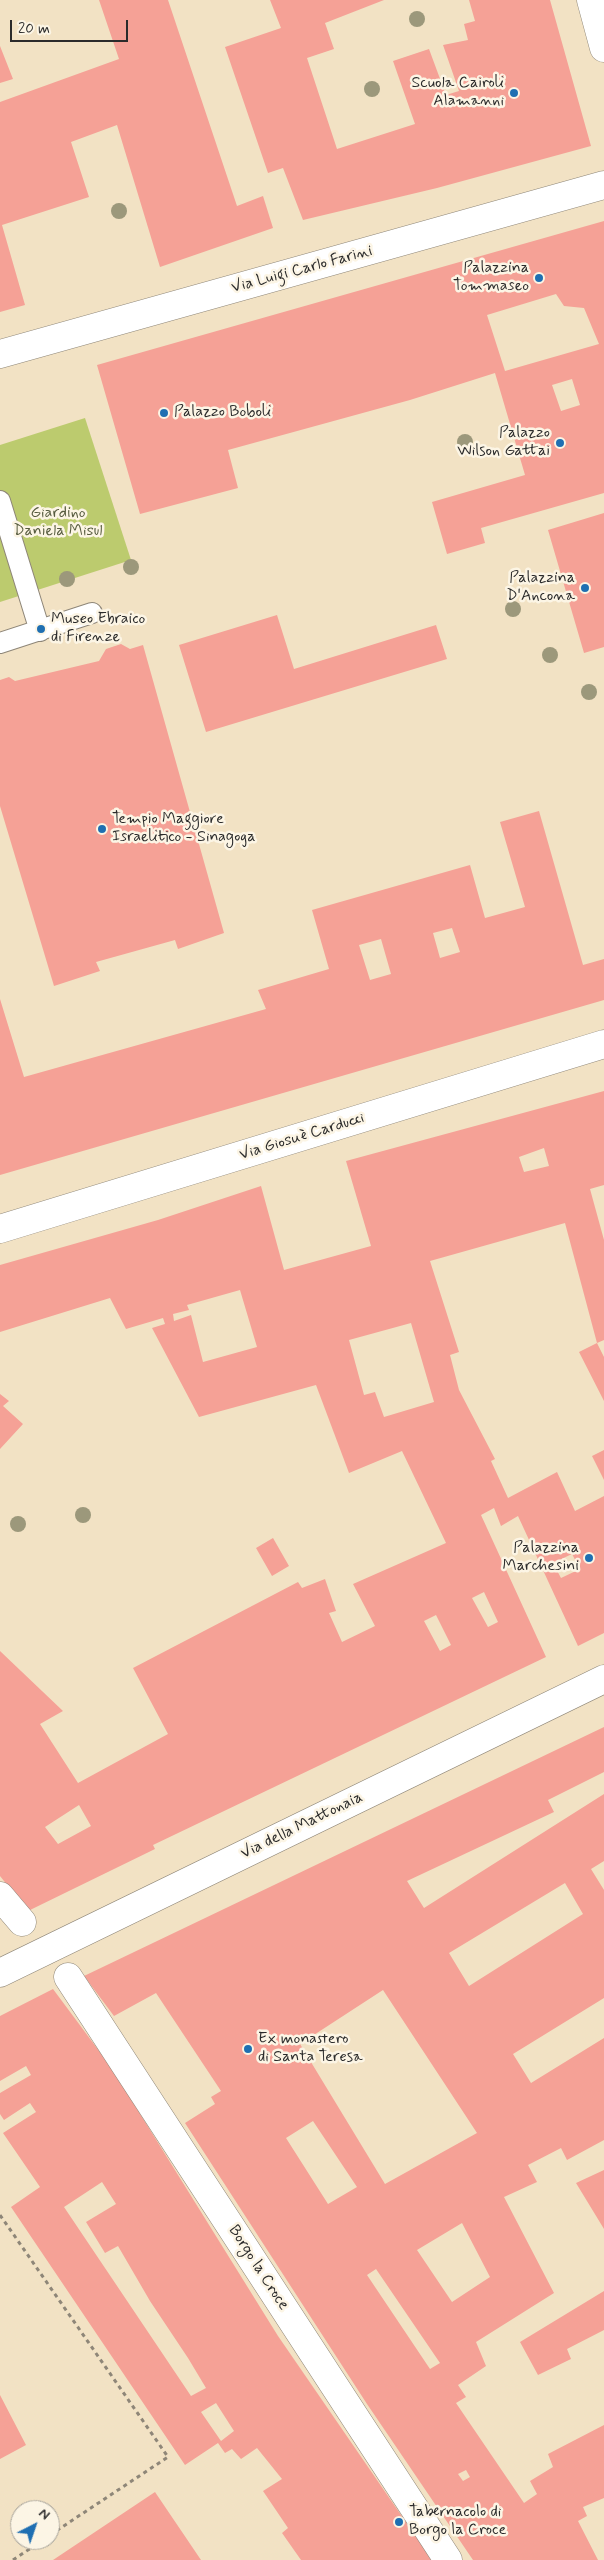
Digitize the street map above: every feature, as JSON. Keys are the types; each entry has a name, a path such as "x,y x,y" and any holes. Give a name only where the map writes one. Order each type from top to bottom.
{"street":[{"path":"591,0 604,48"},
{"name":"Via Luigi Carlo Farini","path":"0,354 604,186"},
{"name":"Via Giosuè Carducci","path":"0,1229 604,1044"},
{"name":"Via della Mattonaia","path":"0,1972 604,1679"},
{"path":"0,1896 22,1922"},
{"name":"Borgo la Croce","path":"68,1977 448,2560"}],"lane":[{"path":"0,502 40,631"},
{"path":"0,643 92,613"}],"path":[{"path":"0,2215 168,2457 60,2529"},
{"path":"13,2560 28,2550"}],"green space":[{"name":"Giardino Daniela Misul","path":"85,418 131,560 0,602 0,445"}],"building":[{"path":"99,0 168,0 237,206 263,196 273,228 160,267 117,125 71,142 89,197 2,225 25,305 0,312 0,102 119,59"},
{"path":"270,0 384,0 325,23 334,49 307,58 337,149 415,124 393,61 429,49 446,95 459,91 443,45 468,40 464,24 475,21 469,0 550,0 591,146 437,188 303,220 283,168 268,173 225,47 281,28"},
{"path":"0,46 13,79 0,83"},
{"path":"604,221 604,493 481,528 485,543 447,554 432,502 525,475 495,373 410,400 228,450 238,488 140,514 97,365","holes":["556,294 564,306 584,308 599,344 505,371 487,315","572,379 580,405 561,411 552,385"]},
{"name":"Palazzina D'Ancona","path":"604,513 604,647 584,653 548,530"},
{"path":"277,615 294,669 436,625 447,659 206,732 179,645"},
{"name":"Tempio Maggiore Israelitico - Sinagoga","path":"121,644 130,649 143,645 224,933 178,949 175,940 96,962 100,971 54,986 0,806 0,680 9,677 15,681 99,661 106,649"},
{"path":"539,811 583,965 604,959 604,1000 0,1175 0,999 24,1077 266,1009 258,990 329,969 312,910 470,865 485,918 525,907 500,822","holes":["452,928 460,952 440,958 433,933","381,939 391,974 370,980 359,945"]},
{"path":"604,1091 604,1185 590,1189 604,1240 604,1340 597,1343 565,1223 430,1261 459,1352 450,1355 459,1390 495,1459 491,1461 508,1498 557,1472 575,1511 604,1496 604,1633 578,1646 518,1516 501,1526 494,1508 481,1515 546,1657 153,1845 155,1849 28,1911 0,1876 0,1651 63,1711 40,1724 78,1783 168,1734 133,1668 298,1582 302,1588 325,1579 336,1611 329,1613 342,1642 375,1626 353,1584 446,1543 402,1451 349,1473 316,1385 199,1417 152,1328 165,1324 163,1318 126,1329 110,1298 0,1332 0,1265 158,1220 261,1186 284,1270 371,1246 346,1161","holes":["544,1148 549,1166 524,1172 519,1157","240,1290 257,1347 203,1362 191,1315 174,1321 173,1314 189,1310 187,1305","411,1323 434,1402 384,1417 375,1392 364,1395 349,1340","572,1554 580,1569 561,1578 553,1563","484,1592 498,1622 488,1627 472,1598","436,1615 451,1645 440,1651 424,1621","79,1805 91,1826 58,1844 45,1827"]},
{"path":"597,1343 604,1357 604,1401 579,1352"},
{"path":"0,1394 9,1401 3,1406 23,1424 0,1449"},
{"path":"604,1450 604,1480 592,1456"},
{"path":"273,1538 289,1566 272,1576 256,1548"},
{"name":"Ex monastero di Santa Teresa","path":"604,1727 604,1772 548,1800 554,1812 407,1881 424,1908 604,1794 604,1861 591,1869 604,1890 604,1998 513,2054 531,2083 604,2038 604,2140 567,2160 561,2148 528,2165 537,2182 504,2197 554,2293 476,2342 486,2366 458,2385 466,2397 456,2403 524,2503 537,2494 530,2481 553,2467 548,2454 604,2425 604,2498 583,2507 587,2516 578,2521 598,2560 473,2560 367,2404 185,2123 215,2104 211,2097 221,2091 156,1993 114,2016 84,1976","holes":["565,1883 583,1914 469,1986 449,1953","383,1990 477,2133 385,2184 300,2044","313,2121 357,2187 328,2204 286,2138","462,2223 490,2277 452,2302 417,2250","376,2269 440,2363 430,2369 367,2275","466,2470 470,2477 463,2481 458,2474"]},
{"path":"53,1989 111,2067 278,2336 432,2560 301,2560 282,2533 288,2528 263,2491 282,2479 257,2448 241,2459 232,2449 225,2453 218,2443 185,2465 11,2207 40,2187 3,2133 36,2112 30,2103 4,2120 0,2114 0,2093 31,2075 26,2066 0,2081 0,2016","holes":["102,2182 116,2204 86,2222 105,2253 118,2246 150,2301 188,2358 206,2388 191,2396 64,2207","216,2403 234,2431 221,2441 201,2412"]},
{"path":"604,2170 604,2229 576,2183"},
{"path":"604,2291 604,2330 567,2349 571,2359 538,2375 520,2342"},
{"path":"0,2395 26,2445 0,2459"},
{"path":"155,2492 201,2560 53,2560"}],"place":[{"name":"Scuola Cairoli Alamanni","path":"514,93"},
{"name":"Palazzina Tommaseo","path":"539,278"},
{"name":"Palazzo Boboli","path":"164,413"},
{"name":"Palazzo Wilson Gattai","path":"560,443"},
{"name":"Palazzina D'Ancona","path":"585,588"},
{"name":"Museo Ebraico di Firenze","path":"41,629"},
{"name":"Tempio Maggiore Israelitico - Sinagoga","path":"102,829"},
{"name":"Palazzina Marchesini","path":"589,1558"},
{"name":"Ex monastero di Santa Teresa","path":"248,2049"},
{"name":"Tabernacolo di Borgo la Croce","path":"399,2522"}]}
